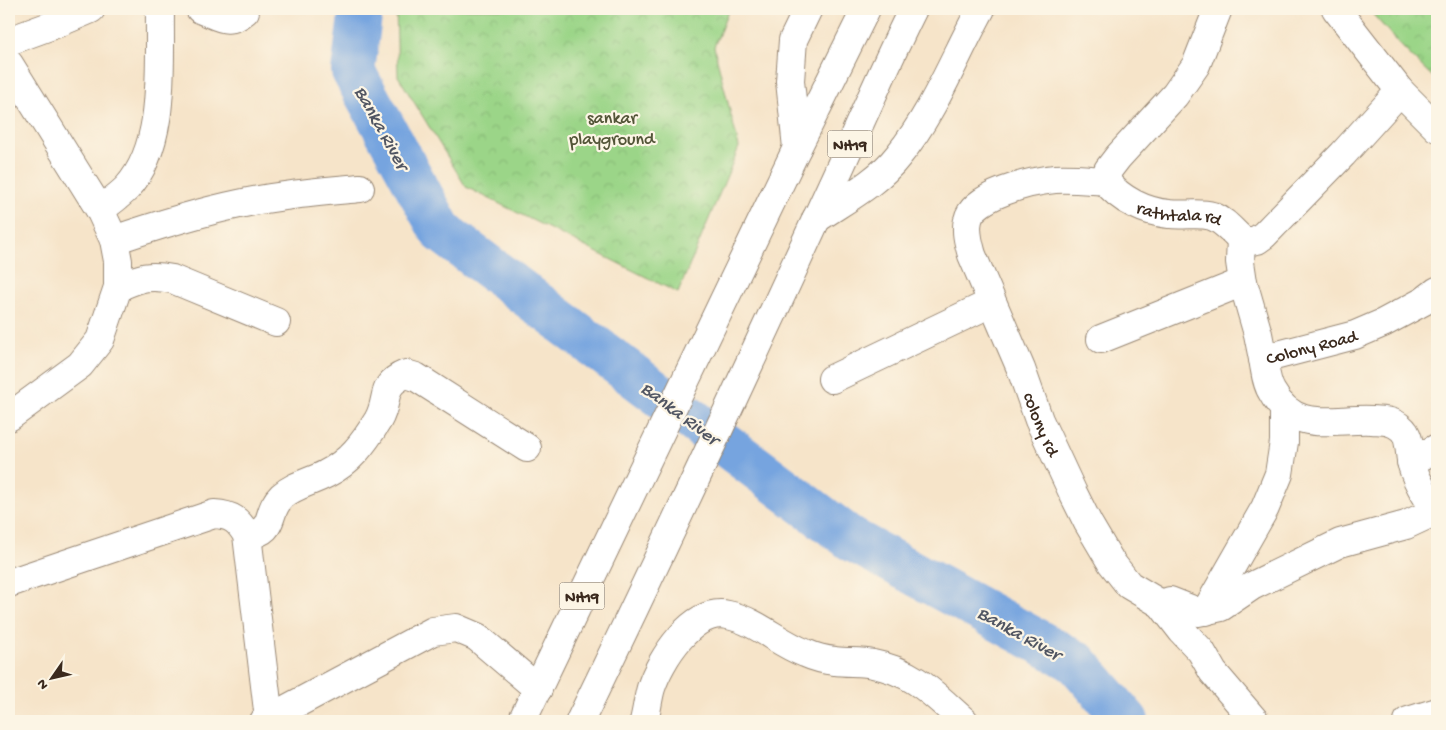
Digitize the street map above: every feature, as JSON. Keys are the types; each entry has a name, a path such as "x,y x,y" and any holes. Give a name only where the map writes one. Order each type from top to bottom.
{"main road":[{"path":"9,41 91,9"},
{"path":"100,210 127,187 145,159 155,128 160,9"},
{"path":"200,9 226,20 237,18 245,9"},
{"path":"797,148 790,81 793,40 808,9"},
{"name":"NH19","path":"522,721 797,148 866,9"},
{"name":"NH19","path":"580,721 690,493 883,69 913,9"},
{"path":"816,219 875,179 898,157 933,103 981,9"},
{"path":"1106,181 1108,170 1118,157 1175,95 1196,65 1218,9"},
{"path":"1336,9 1400,91 1437,128"},
{"path":"9,64 100,210 114,240 118,261 118,287 100,340 80,365 9,417"},
{"name":"rathtala rd","path":"1106,181 1113,191 1144,208 1169,214 1212,216 1224,222 1245,242 1250,242 1264,235 1343,154 1400,91"},
{"name":"colony rd","path":"1106,181 1055,179 1034,182 1007,190 983,201 973,209 968,220 967,236 972,255 1021,369 1039,420 1088,523 1123,578 1140,592 1161,604 1182,631 1201,650 1213,672 1255,721"},
{"path":"114,240 187,216 240,204 300,194 360,188"},
{"path":"1241,239 1240,262 1243,282 1263,359"},
{"path":"118,287 138,279 156,275 172,278 276,322"},
{"path":"1101,339 1243,282"},
{"name":"Colony Road","path":"1284,410 1271,391 1263,359 1355,335 1382,324 1424,301 1437,291"},
{"path":"832,379 991,303"},
{"path":"247,536 257,534 266,528 273,508 282,496 296,486 345,463 365,441 377,422 388,387 394,379 406,374 416,377 528,448"},
{"path":"1161,604 1170,601 1192,610 1206,611 1221,607 1252,586 1340,543 1406,525 1437,513 1425,494 1412,462 1409,441 1403,429 1391,421 1356,419 1323,422 1303,420 1284,410 1284,442 1279,474 1266,508 1206,611"},
{"path":"1412,462 1437,448"},
{"path":"9,583 214,514 227,515 239,524 247,536 267,720 433,631 456,628 477,637 538,689"},
{"path":"644,721 651,687 670,648 691,626 706,617 726,614 750,622 804,653 832,661 871,663 898,670 924,685 964,721"},
{"path":"1408,721 1437,712"}],"green space":[{"name":"sankar playground","path":"396,9 729,9 714,47 739,147 678,293 466,187 398,76"},
{"path":"1368,9 1437,9 1437,81 1405,50"}],"waterway":[{"name":"Banka River","path":"361,9 353,71 441,231 851,539 1076,662 1127,721"}]}
